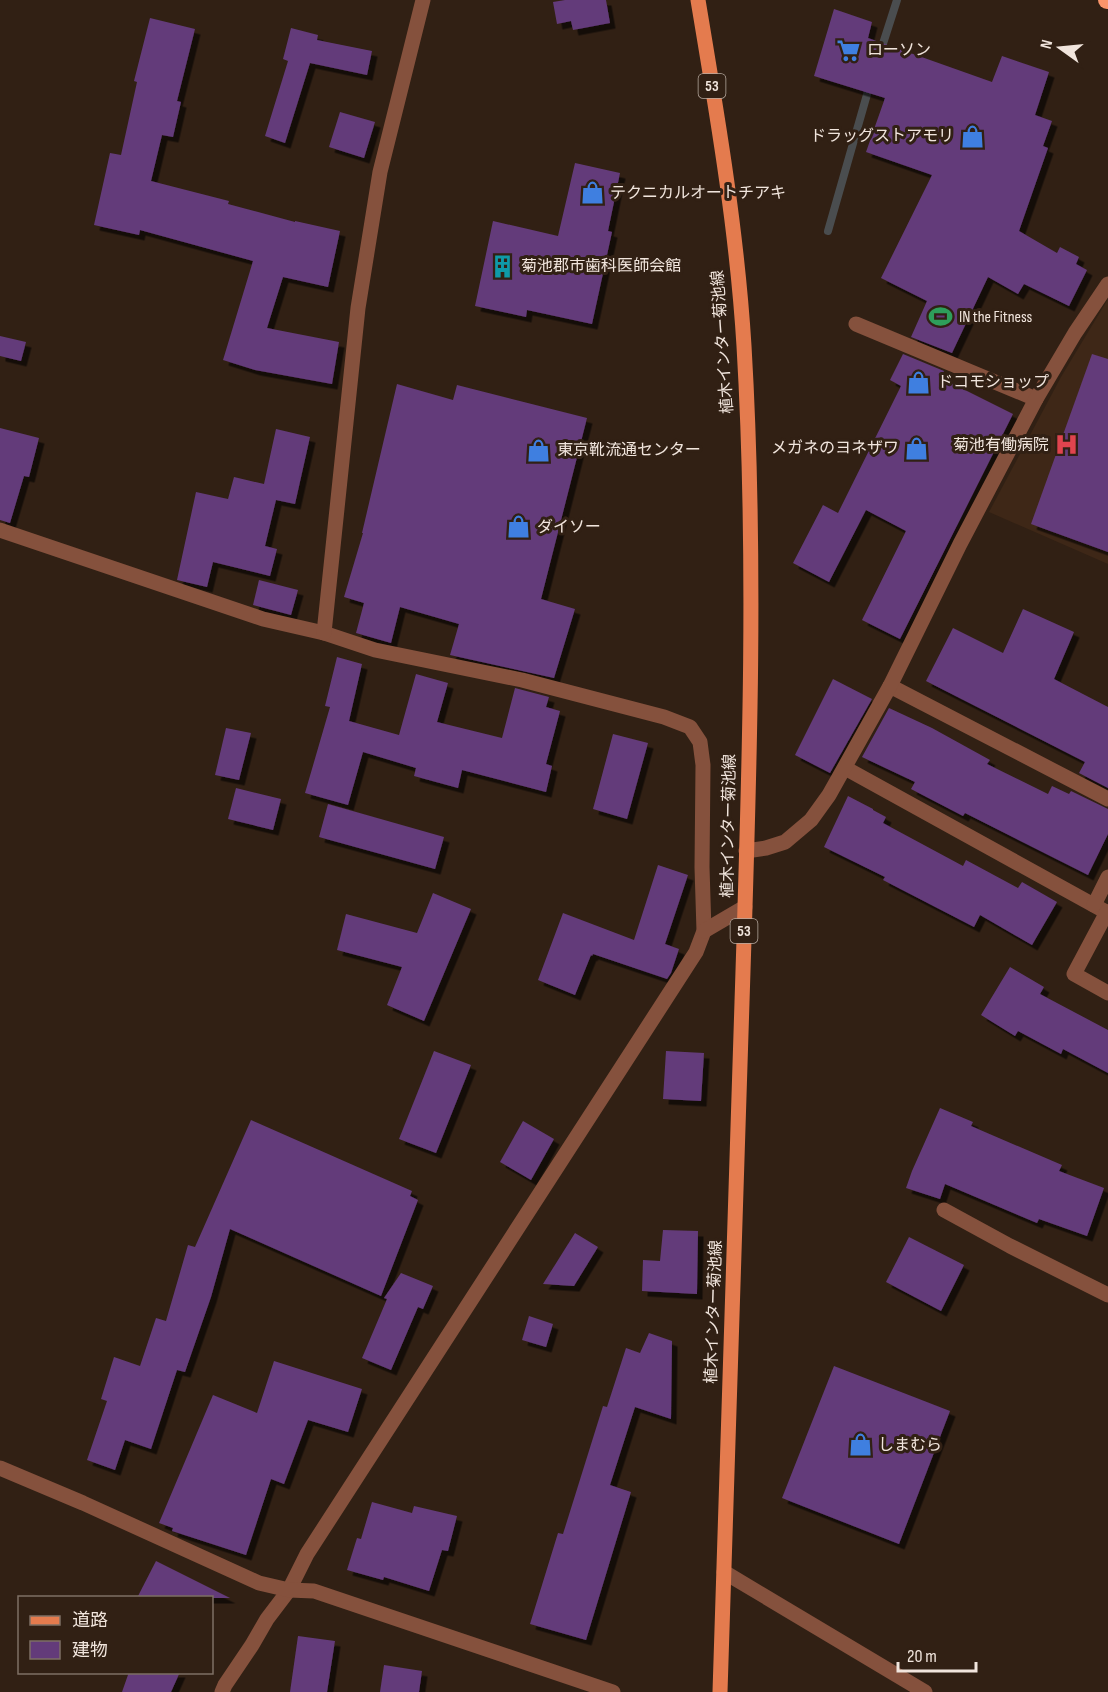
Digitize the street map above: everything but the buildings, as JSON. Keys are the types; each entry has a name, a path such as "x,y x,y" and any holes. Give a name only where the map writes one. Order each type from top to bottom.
{"main road":[{"name":"植木インター菊池線","path":"698,0 725,171 744,343 752,595 745,907 720,1692"}],"street":[{"path":"324,633 358,308 380,172 423,0"},
{"path":"746,852 785,842 811,820 844,768 890,686 960,544 1036,399 1075,333 1108,284"},
{"path":"856,324 1036,399"},
{"path":"0,530 263,619 324,633 375,650 522,680 664,717 690,727 700,742 704,765 702,867 704,931 696,952 307,1554 290,1590 267,1618 222,1692"},
{"path":"890,686 1108,799"},
{"path":"844,768 1103,910"},
{"path":"1108,878 1103,910 1074,974 1108,993"},
{"path":"704,931 745,907"},
{"path":"944,1210 1108,1295"},
{"path":"0,1468 259,1583 290,1590 314,1591 613,1692"},
{"path":"724,1572 924,1692"}],"shaded area":[{"name":"菊池有働病院","path":"1108,299 1108,564 989,512 1061,377"}],"waterway":[{"path":"880,53 897,0"},
{"path":"828,231 870,84"}],"place":[{"name":"ローソン","path":"849,50"},
{"name":"ドラッグストアモリ","path":"972,136"},
{"name":"テクニカルオートチアキ","path":"592,193"},
{"name":"菊池郡市歯科医師会館","path":"503,266"},
{"name":"IN the Fitness","path":"941,317"},
{"name":"ドコモショップ","path":"919,382"},
{"name":"菊池有働病院","path":"1067,445"},
{"name":"メガネのヨネザワ","path":"917,448"},
{"name":"東京靴流通センター","path":"539,450"},
{"name":"ダイソー","path":"519,527"},
{"name":"しまむら","path":"860,1445"}]}
